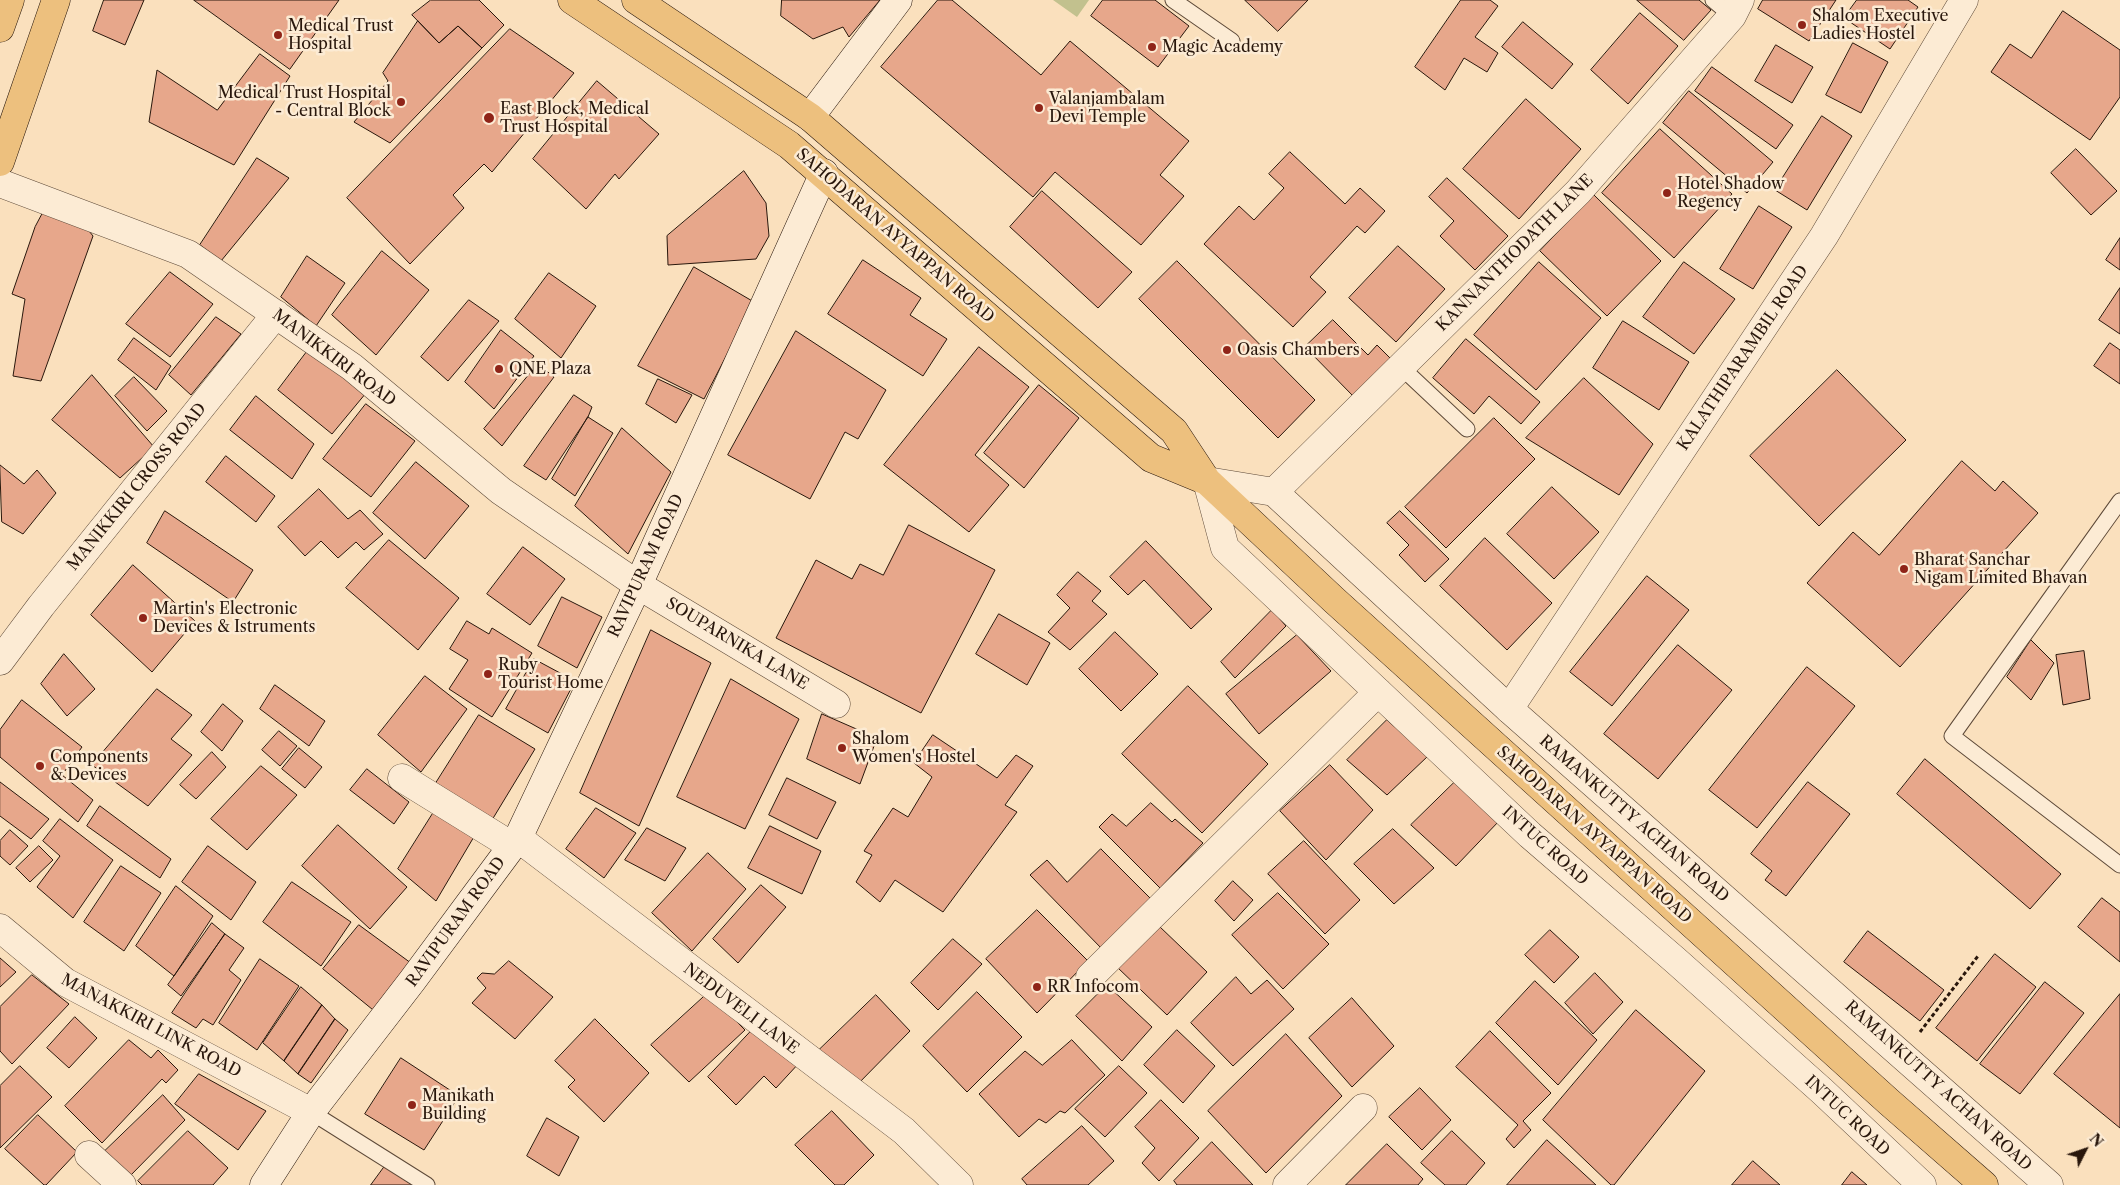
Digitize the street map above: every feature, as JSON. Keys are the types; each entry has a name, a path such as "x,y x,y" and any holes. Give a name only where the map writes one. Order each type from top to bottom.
{"main road":[{"path":"0,28 10,0"},
{"path":"0,162 56,0"},
{"name":"SAHODARAN AYYAPPAN ROAD","path":"572,0 789,145 824,173 1151,458 1207,481"},
{"name":"SAHODARAN AYYAPPAN ROAD","path":"636,0 810,117 1174,431 1207,481 1334,600 1984,1185"}],"street":[{"path":"810,117 898,0"},
{"name":"KALATHIPARAMBIL ROAD","path":"1509,709 1824,236 1964,0"},
{"name":"KANNANTHODATH LANE","path":"1274,492 1357,423 1401,367 1578,192 1728,5"},
{"name":"RAVIPURAM ROAD","path":"264,1185 311,1112 412,981 515,842 638,585 824,173"},
{"name":"MANIKKIRI ROAD","path":"0,184 188,254 352,367 501,491 638,585"},
{"name":"MANIKKIRI CROSS ROAD","path":"0,662 41,606 276,314"},
{"path":"1207,481 1274,492"},
{"name":"INTUC ROAD","path":"1207,481 1225,548 1530,835 1675,960 1814,1084 1922,1185"},
{"name":"RAMANKUTTY ACHAN ROAD","path":"1274,492 1509,709 2049,1185"},
{"name":"SOUPARNIKA LANE","path":"638,585 836,704"},
{"path":"1090,977 1378,692"},
{"name":"NEDUVELI LANE","path":"402,778 515,842 904,1131 959,1185"},
{"name":"MANAKKIRI LINK ROAD","path":"0,928 65,982 311,1112"},
{"path":"1287,1185 1363,1108"},
{"path":"89,1155 122,1185"}],"lane":[{"path":"1172,0 1232,41"},
{"path":"1401,367 1467,429"},
{"path":"2120,501 1952,736 2120,865"},
{"path":"311,1112 427,1185"}],"path":[{"path":"1902,1054 1978,956"}],"shaded area":[{"path":"1053,0 1089,0 1077,17"}],"building":[{"path":"104,0 144,0 125,45 93,31"},
{"name":"Medical Trust Hospital","path":"194,0 339,0 290,69"},
{"path":"431,0 479,0 504,25 482,48 458,26 439,43 412,15"},
{"path":"782,0 880,0 849,37 843,27 813,39 781,16"},
{"name":"Valanjambalam Devi Temple","path":"938,0 952,0 1041,75 1070,41 1189,141 1160,175 1184,196 1141,245 1055,172 1033,197 881,67"},
{"name":"Magic Academy","path":"1103,0 1155,0 1189,26 1158,67 1091,16"},
{"path":"1245,0 1308,0 1278,31"},
{"path":"1461,0 1490,0 1498,6 1475,37 1498,53 1487,72 1464,58 1445,90 1415,67"},
{"path":"1637,0 1699,0 1711,10 1684,40"},
{"name":"Shalom Executive Ladies Hostel","path":"1763,0 1836,0 1809,41 1758,9"},
{"path":"1857,0 1908,0 1918,7 1890,49 1844,18"},
{"path":"2063,11 2120,50 2120,97 2090,140 1991,72 2010,44 2031,58"},
{"path":"1640,13 1678,46 1628,104 1591,70"},
{"name":"Medical Trust Hospital - Central Block","path":"418,21 439,43 458,26 482,48 390,143 354,122 388,81 383,73"},
{"path":"1523,22 1573,64 1552,89 1502,47"},
{"path":"510,29 574,73 492,172 484,164 453,195 464,208 410,264 347,198"},
{"path":"1853,43 1888,62 1861,113 1826,95"},
{"path":"1776,45 1813,67 1792,103 1755,81"},
{"path":"260,54 290,76 234,165 149,122 157,70 217,110"},
{"path":"1712,67 1793,125 1776,149 1695,91"},
{"path":"597,81 659,134 619,179 615,174 586,209 533,159"},
{"path":"1689,91 1773,162 1747,193 1663,123"},
{"path":"1526,99 1581,149 1519,219 1463,169"},
{"path":"1822,116 1852,136 1807,210 1775,190"},
{"name":"Hotel Shadow Regency","path":"1660,129 1732,194 1674,258 1602,193"},
{"path":"2076,149 2117,191 2091,215 2051,173"},
{"path":"1290,152 1345,204 1360,188 1385,211 1365,233 1357,226 1310,277 1326,292 1293,327 1204,244 1239,206 1254,220 1284,188 1269,174"},
{"path":"257,158 289,178 221,261 200,245"},
{"path":"744,171 766,203 769,236 756,259 668,265 667,236"},
{"path":"1447,178 1508,236 1475,270 1440,236 1454,221 1429,197"},
{"path":"1042,191 1132,272 1098,308 1010,227"},
{"path":"1594,195 1661,261 1607,316 1540,251"},
{"path":"1759,206 1792,227 1753,289 1720,269"},
{"path":"46,207 78,217 93,236 41,381 13,376 25,299 12,294 35,227"},
{"path":"2120,238 2120,270 2106,260"},
{"path":"1398,246 1445,289 1396,342 1349,298"},
{"path":"382,251 429,290 376,355 332,315"},
{"path":"307,256 345,283 316,326 281,297"},
{"path":"863,260 921,298 910,315 947,339 923,376 828,314"},
{"name":"Oasis Chambers","path":"1177,261 1315,400 1278,438 1139,299"},
{"path":"1539,262 1601,318 1536,390 1474,335"},
{"path":"1684,262 1735,299 1694,354 1643,317"},
{"path":"694,267 754,302 704,399 638,366"},
{"path":"170,272 213,304 170,357 126,324"},
{"path":"549,273 596,306 561,358 515,319"},
{"path":"2120,288 2120,334 2099,320"},
{"path":"469,300 499,321 448,381 421,357"},
{"path":"216,317 241,334 191,395 169,375"},
{"path":"1333,320 1368,355 1377,345 1392,360 1354,397 1305,347"},
{"path":"1623,321 1689,362 1659,410 1593,368"},
{"name":"QNE Plaza","path":"501,330 534,356 494,409 465,382"},
{"path":"796,331 886,390 858,439 845,432 810,499 728,455"},
{"path":"134,338 171,366 156,390 118,360"},
{"path":"1466,339 1540,402 1521,424 1489,396 1474,414 1433,378"},
{"path":"2110,343 2120,350 2120,384 2094,366"},
{"path":"979,347 1029,387 975,455 1009,485 969,532 884,465"},
{"path":"309,349 366,393 332,434 278,390"},
{"path":"538,364 554,377 502,446 484,429"},
{"path":"1837,370 1906,440 1819,526 1750,456"},
{"path":"92,375 154,447 120,478 52,420"},
{"path":"134,377 167,411 147,431 115,396"},
{"path":"1584,378 1653,444 1619,495 1526,438"},
{"path":"658,379 692,395 676,423 646,404"},
{"path":"1039,385 1079,418 1024,488 984,453"},
{"path":"574,395 592,407 588,417 546,480 524,466"},
{"path":"256,396 314,444 292,479 230,430"},
{"path":"366,404 415,441 371,497 323,459"},
{"path":"588,417 613,433 575,496 552,479"},
{"path":"1494,418 1535,459 1446,548 1405,507"},
{"path":"622,428 671,472 628,554 575,506"},
{"path":"226,456 275,496 256,522 206,482"},
{"name":"Bharat Sanchar Nigam Limited Bhavan","path":"1962,461 1995,491 2003,481 2038,513 1900,667 1807,583 1853,532 1879,555"},
{"path":"416,462 469,506 425,559 373,513"},
{"path":"0,465 24,484 37,470 56,493 23,534 2,522"},
{"path":"1552,487 1599,532 1554,579 1507,534"},
{"path":"319,489 348,519 360,510 383,534 364,550 356,542 338,558 321,541 305,556 278,527"},
{"path":"165,511 253,570 233,602 147,543"},
{"path":"1400,511 1449,559 1425,582 1399,555 1409,545 1387,523"},
{"path":"909,525 995,570 921,713 776,638 816,560 852,579 860,564 883,575"},
{"path":"1485,538 1552,603 1507,650 1440,586"},
{"path":"389,540 459,598 418,650 346,588"},
{"path":"1146,541 1212,609 1191,629 1144,580 1128,595 1110,577"},
{"path":"523,547 565,579 530,625 487,594"},
{"name":"Martin's Electronic Devices & Istruments","path":"133,565 195,621 152,672 91,615"},
{"path":"1078,572 1101,591 1092,601 1107,614 1070,650 1048,632 1070,608 1057,595"},
{"path":"1647,576 1689,610 1612,706 1570,672"},
{"path":"562,597 602,617 577,668 538,646"},
{"path":"1272,610 1286,626 1235,678 1221,662"},
{"path":"999,614 1050,643 1027,685 976,654"},
{"name":"Ruby Tourist Home","path":"467,621 489,634 492,628 532,653 492,717 449,689 468,660 450,649"},
{"path":"651,630 711,663 639,826 580,793"},
{"path":"1115,632 1158,674 1121,711 1079,669"},
{"path":"1297,635 1331,671 1259,734 1226,694"},
{"path":"2031,640 2054,663 2031,700 2007,677"},
{"path":"1678,645 1732,690 1658,779 1604,734"},
{"path":"2084,651 2090,699 2063,705 2056,655"},
{"path":"64,654 95,689 67,716 41,684"},
{"path":"534,659 575,681 548,733 506,709"},
{"path":"1807,667 1855,706 1757,828 1709,790"},
{"path":"425,676 467,709 421,772 378,735"},
{"path":"731,679 799,719 745,829 677,797"},
{"path":"275,685 325,721 309,746 260,709"},
{"path":"1188,686 1268,764 1202,833 1122,754"},
{"path":"157,689 192,715 171,739 192,755 148,806 92,765"},
{"name":"Components & Devices","path":"22,700 82,747 62,775 93,800 78,822 0,757 0,730"},
{"path":"223,704 243,721 222,751 201,732"},
{"name":"Shalom Women's Hostel","path":"822,714 877,738 860,784 807,759"},
{"path":"479,715 535,749 492,820 436,783"},
{"path":"1387,720 1428,756 1387,795 1347,760"},
{"path":"279,731 297,746 280,766 262,750"},
{"path":"933,735 997,778 1016,755 1033,766 1005,805 1017,812 943,912 895,880 880,902 856,882 872,855 864,851 893,808 908,817 932,777 914,763"},
{"path":"299,748 322,767 305,788 282,769"},
{"path":"212,752 226,767 196,799 180,785"},
{"path":"1925,759 2061,874 2030,909 1897,794"},
{"path":"1330,765 1373,810 1326,860 1280,811"},
{"path":"261,766 297,795 247,850 211,819"},
{"path":"367,769 409,802 394,824 350,790"},
{"path":"787,778 836,802 817,839 769,815"},
{"path":"1457,780 1500,820 1456,866 1411,825"},
{"path":"0,782 49,819 31,839 0,816"},
{"path":"1808,782 1850,814 1786,896 1765,880 1772,871 1751,854"},
{"path":"1151,803 1172,822 1175,819 1203,843 1160,888 1099,827 1112,814 1126,826"},
{"path":"100,806 171,859 160,878 87,826"},
{"path":"437,807 475,835 436,901 398,869"},
{"path":"596,808 636,833 604,878 566,849"},
{"path":"60,819 113,860 73,918 37,887 60,856 43,841"},
{"path":"338,825 407,887 370,929 302,866"},
{"path":"770,826 821,851 802,894 748,868"},
{"path":"647,828 686,848 665,881 625,860"},
{"path":"1393,829 1434,868 1394,904 1354,864"},
{"path":"10,830 28,846 10,865 0,856 0,841"},
{"path":"1304,841 1360,900 1325,934 1268,874"},
{"path":"39,846 53,860 30,882 16,868"},
{"path":"208,846 256,882 231,920 182,882"},
{"path":"1101,849 1151,899 1103,950 1030,875 1047,860 1067,882"},
{"path":"708,853 746,889 692,951 652,913"},
{"path":"121,866 161,893 124,951 84,922"},
{"path":"1233,881 1253,900 1234,921 1215,901"},
{"path":"292,882 351,922 321,966 263,922"},
{"path":"761,885 786,907 738,963 713,939"},
{"path":"176,886 213,916 174,976 136,946"},
{"path":"1278,893 1329,944 1283,989 1232,935"},
{"path":"2102,898 2120,912 2120,962 2078,927"},
{"name":"RR Infocom","path":"1037,910 1088,961 1037,1013 986,959"},
{"path":"212,923 225,934 181,996 168,985"},
{"path":"359,925 415,966 378,1014 323,969"},
{"path":"1159,926 1207,972 1167,1015 1117,967"},
{"path":"1550,930 1579,957 1554,983 1525,955"},
{"path":"1868,931 1944,990 1920,1021 1844,962"},
{"path":"225,934 244,948 229,970 241,980 213,1025 203,1019 196,1028 172,1013"},
{"path":"953,939 982,964 938,1010 911,983"},
{"path":"1995,954 2036,987 1977,1061 1936,1028"},
{"path":"0,958 16,972 0,987"},
{"path":"260,959 299,986 257,1050 219,1023"},
{"path":"509,961 553,997 515,1039 472,1003 486,988 477,978 482,973 494,974"},
{"path":"1595,973 1623,1002 1593,1034 1565,1003"},
{"path":"32,975 69,1004 12,1064 0,1051 0,1007"},
{"path":"1236,977 1251,994 1267,980 1294,1009 1233,1066 1191,1023"},
{"path":"1535,981 1597,1040 1558,1085 1496,1023"},
{"path":"2045,982 2084,1013 2020,1094 1980,1064"},
{"path":"1107,985 1152,1027 1122,1061 1076,1016"},
{"path":"301,987 322,1005 284,1061 263,1043"},
{"path":"977,992 1022,1037 967,1092 923,1046"},
{"path":"708,993 745,1030 689,1082 651,1045"},
{"path":"2120,994 2120,1128 2054,1074"},
{"path":"876,995 910,1031 852,1090 815,1054"},
{"path":"1352,998 1394,1046 1352,1087 1309,1038"},
{"path":"322,1005 335,1019 298,1074 284,1061"},
{"path":"1636,1010 1705,1071 1614,1185 1611,1185 1543,1120"},
{"path":"75,1017 97,1038 69,1068 47,1048"},
{"path":"335,1019 348,1030 311,1083 298,1074"},
{"path":"595,1019 649,1073 604,1122 568,1087 575,1080 555,1061"},
{"path":"755,1027 800,1062 776,1088 764,1076 736,1105 708,1077"},
{"path":"1177,1030 1215,1066 1183,1103 1144,1065"},
{"path":"1490,1031 1551,1093 1523,1121 1531,1130 1514,1148 1506,1139 1518,1125 1456,1067"},
{"path":"1286,1034 1342,1096 1266,1173 1208,1111"},
{"path":"129,1040 151,1058 158,1050 178,1070 166,1083 162,1079 102,1143 65,1106"},
{"path":"1072,1040 1105,1075 1065,1113 1060,1111 1046,1123 1039,1119 1019,1137 979,1094 1025,1051 1042,1065"},
{"name":"Manikath Building","path":"401,1058 459,1096 424,1150 365,1114"},
{"path":"20,1066 52,1097 0,1148 0,1086"},
{"path":"1119,1066 1147,1093 1105,1137 1075,1109"},
{"path":"199,1074 266,1111 238,1150 175,1104"},
{"path":"1420,1088 1451,1120 1422,1150 1389,1117"},
{"path":"163,1095 185,1120 129,1177 105,1151"},
{"path":"1161,1100 1199,1138 1159,1181 1142,1163 1155,1148 1135,1127"},
{"path":"832,1111 874,1155 844,1185 835,1185 795,1145"},
{"path":"38,1115 77,1152 46,1185 5,1149"},
{"path":"547,1118 579,1137 559,1176 527,1156"},
{"path":"1082,1126 1114,1161 1088,1185 1027,1185 1022,1179"},
{"path":"188,1131 228,1168 213,1185 142,1185 138,1181"},
{"path":"1452,1131 1485,1163 1466,1185 1445,1185 1421,1163"},
{"path":"1547,1140 1596,1185 1507,1185"},
{"path":"1212,1142 1253,1185 1177,1185 1174,1181"},
{"path":"1387,1144 1423,1179 1418,1185 1346,1185"},
{"path":"1753,1161 1780,1185 1732,1185"},
{"path":"385,1166 412,1185 371,1185"},
{"path":"1852,1172 1867,1185 1842,1185"}],"place":[{"name":"Shalom Executive Ladies Hostel","path":"1802,25"},
{"name":"Medical Trust Hospital","path":"278,35"},
{"name":"Magic Academy","path":"1152,47"},
{"name":"Medical Trust Hospital - Central Block","path":"401,102"},
{"name":"Valanjambalam Devi Temple","path":"1039,108"},
{"name":"East Block, Medical Trust Hospital","path":"489,118"},
{"name":"Hotel Shadow Regency","path":"1667,193"},
{"name":"Oasis Chambers","path":"1227,350"},
{"name":"QNE Plaza","path":"499,369"},
{"name":"Bharat Sanchar Nigam Limited Bhavan","path":"1904,569"},
{"name":"Martin's Electronic Devices & Istruments","path":"143,618"},
{"name":"Ruby Tourist Home","path":"488,674"},
{"name":"Shalom Women's Hostel","path":"842,748"},
{"name":"Components & Devices","path":"40,766"},
{"name":"RR Infocom","path":"1037,987"},
{"name":"Manikath Building","path":"412,1105"}]}
